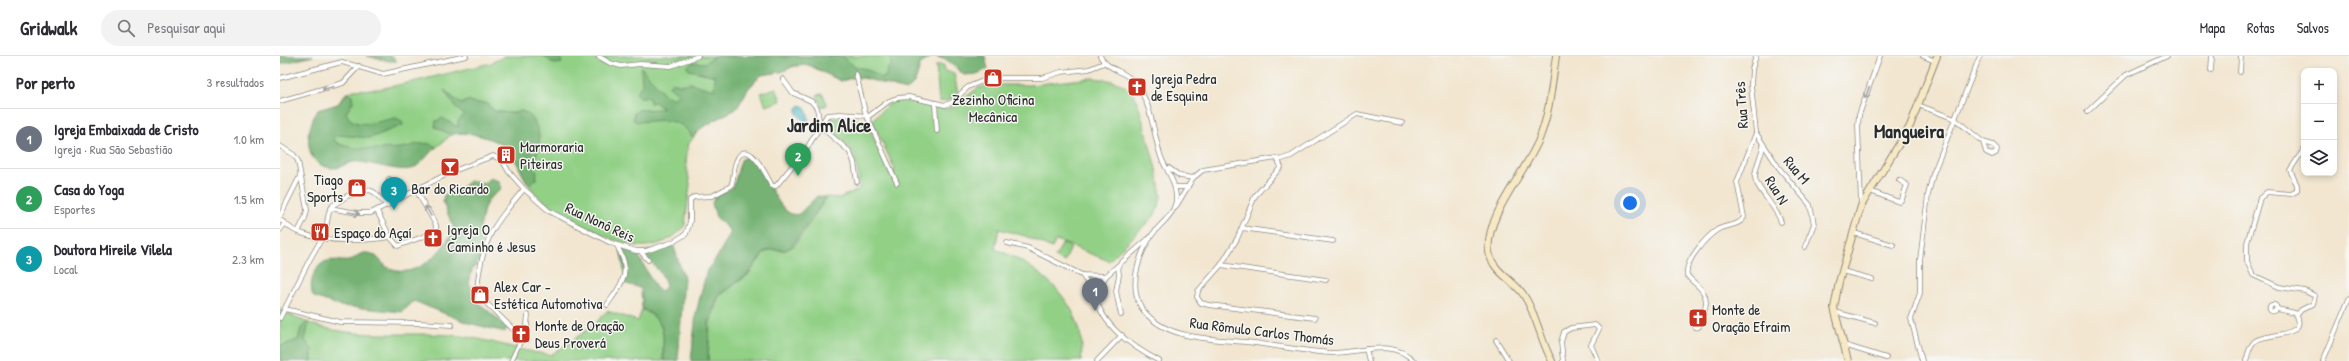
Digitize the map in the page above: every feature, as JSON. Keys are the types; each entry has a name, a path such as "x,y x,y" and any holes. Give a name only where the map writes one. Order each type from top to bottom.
{"street":[{"path":"280,78 342,62 383,74 466,56"},
{"path":"598,56 610,63 621,66 640,64 671,66 698,56"},
{"path":"1100,56 1104,63 1137,84 1146,104 1175,188 1174,208"},
{"path":"1552,361 1542,341 1527,301 1516,286 1493,264 1489,248 1496,218 1540,137 1546,119 1556,56"},
{"name":"Rua Três","path":"1698,323 1705,311 1706,302 1701,289 1687,275 1687,266 1691,258 1711,235 1721,228 1740,222 1744,217 1737,182 1756,133 1751,84 1752,69 1756,56"},
{"path":"1862,206 1858,125 1859,115 1880,56"},
{"path":"1848,361 1835,312 1836,294 1862,206 1910,126 1936,58 1923,56"},
{"path":"1922,361 1911,319 1920,293 1920,260 1924,216 1933,174 1980,56"},
{"path":"2087,112 2126,75 2167,56"},
{"path":"2211,70 2212,56"},
{"path":"2240,72 2241,56"},
{"path":"820,126 825,117 830,114 866,117 897,98 915,98 935,104 951,103 968,87 990,78 1046,77 1061,72 1089,69 1104,63"},
{"path":"280,101 343,83 353,75 359,66"},
{"path":"856,74 866,117 897,182"},
{"path":"783,79 793,93 811,101 816,108 820,126 849,151 854,162 857,182"},
{"path":"935,104 937,131"},
{"path":"1918,105 1954,119 1982,142"},
{"path":"1172,179 1180,176 1193,178 1201,171 1210,168 1252,164 1273,158 1279,160 1291,156 1357,114 1402,123"},
{"name":"Rua Nonô Reis","path":"377,211 458,169 491,155 502,160 509,172 524,189 552,212 617,245 641,252 673,242 686,234 690,222 690,200 694,197 712,196 731,186 736,161 742,155 748,153 756,157 773,187 784,178 807,148 820,126"},
{"name":"Rua M","path":"1756,133 1763,146 1791,184 1808,202 1814,224 1805,247"},
{"path":"280,146 297,158 307,210 306,216 298,232"},
{"name":"Rua N","path":"1763,146 1756,172 1756,181 1773,204 1781,222"},
{"path":"2246,361 2251,346 2256,340 2293,331 2297,324 2297,315 2301,310 2312,304 2315,296 2305,291 2279,287 2253,275 2249,268 2246,252 2258,203 2262,195 2270,191 2291,194 2297,191 2297,185 2290,170 2301,154"},
{"path":"1279,160 1281,167 1255,196 1242,228 1221,265 1198,291 1197,297 1201,303 1315,318"},
{"path":"1166,165 1180,176"},
{"path":"280,216 300,175"},
{"name":"Rua Rômulo Carlos Thomás","path":"1193,178 1174,208 1150,238 1137,270 1136,287 1142,307 1162,325 1184,334 1210,339 1333,353 1388,348 1405,354 1414,361"},
{"path":"389,179 401,198"},
{"path":"1870,191 1899,202 1902,199 1907,185 1899,180"},
{"path":"1175,188 1188,187"},
{"path":"521,340 517,333 483,302 477,289 481,261 489,234 524,189"},
{"path":"280,318 323,238 330,208 347,196 369,190 374,192 387,206"},
{"path":"330,208 362,214 377,211 390,237 395,244 400,246 436,231 436,225 416,190"},
{"path":"280,220 298,232 323,238 348,239 390,237"},
{"path":"280,234 285,223"},
{"path":"1242,228 1333,241"},
{"path":"1854,233 1893,245"},
{"path":"1095,294 1106,276 1150,238"},
{"path":"1008,243 1026,247 1082,275 1106,276"},
{"path":"607,305 620,286 625,271 624,261 617,245"},
{"path":"641,252 648,260"},
{"path":"1221,265 1326,280"},
{"path":"1118,266 1119,276 1116,291 1121,315"},
{"path":"1842,271 1872,279"},
{"path":"1082,275 1095,294 1105,320 1122,335 1159,361"},
{"path":"2322,361 2349,299"},
{"path":"285,309 340,322 452,325"},
{"path":"2277,309 2291,311 2297,315"},
{"path":"1835,312 1875,323"},
{"path":"511,361 521,340 526,335 528,315"},
{"path":"1563,361 1561,342 1564,332 1571,328 1593,325 1599,329 1591,345 1598,361"},
{"path":"1097,361 1122,335"},
{"path":"1496,340 1508,361 1514,361"},
{"path":"1844,345 1886,358"},
{"path":"1366,349 1369,361"}],"green space":[{"path":"280,56 313,56 280,64"},
{"path":"366,56 391,56 397,61 389,61"},
{"path":"505,56 933,56 920,64 914,82 910,88 906,90 864,78 855,77 841,81 809,65 794,66 781,72 761,75 748,89 737,108 701,128 689,143 686,163 690,184 685,225 671,238 653,245 640,246 615,240 569,218 535,193 527,182 517,162 505,147 486,137 472,133 457,133 451,135 411,169 355,161 337,168 328,167 317,161 311,155 308,134 318,110 338,104 345,94 354,90 379,89 412,82 491,63"},
{"path":"544,56 560,56 562,63 554,64"},
{"path":"715,56 842,56 855,67 867,69 882,78 886,76 887,69 891,65 891,58 889,56 933,56 920,64 914,82 910,88 906,90 864,78 855,77 841,81 809,65 794,66 781,72 761,75 748,89 737,108 701,128 692,137 687,130 675,122 637,122 633,120 634,113 639,110 663,109 655,102 650,103 649,97 640,97 636,93 642,85 641,67 665,95 674,99 678,93 669,86 672,82 680,85 690,83 714,90 715,76 689,70 687,67 692,62 704,63"},
{"path":"935,56 985,56 988,69 977,74 964,75 948,61"},
{"path":"936,65 944,65 944,71 954,73 958,94 948,101 939,102"},
{"path":"1092,78 1119,83 1129,89 1137,100 1157,172 1161,196 1159,207 1154,216 1109,261 1056,240 1052,248 1025,236 999,229 995,249 1012,256 1029,266 1045,278 1058,291 1069,306 1077,323 1081,341 1081,361 708,361 710,323 719,296 748,275 764,253 771,250 786,250 794,246 827,197 839,198 858,190 859,181 855,158 852,151 843,141 824,127 828,119 841,117 866,121 890,174 895,170 872,120 889,104 898,99 912,100 945,109 953,107 978,88 990,85 1030,85"},
{"path":"776,88 781,101 766,106 761,93"},
{"path":"444,90 461,104 469,100 475,103 486,103 495,111 510,113 522,111 527,113 534,120 539,136 537,153 532,164 537,172 536,179 529,185 511,154 504,146 497,142 472,134 457,133 451,135 435,127 436,121 442,118 458,127 458,121 464,115 456,107"},
{"path":"348,93 352,96 353,102 346,113 350,119 355,122 368,123 396,118 402,121 403,125 370,138 339,135 334,140 339,144 355,148 385,149 422,144 436,147 421,162 411,169 406,170 355,162 336,168 322,166 315,161 311,154 309,145 310,126 318,110 338,104"},
{"path":"823,94 827,105 822,107 817,95"},
{"path":"747,156 754,161 778,201 791,214 799,214 817,196 826,197 793,245 786,250 771,249 764,252 747,275 718,296 709,322 708,361 691,361 696,313 707,270 717,257 731,232 716,217 712,203 715,197 733,187 741,160"},
{"path":"490,178 499,181 502,188 489,199 484,208 479,234 482,250 479,261 472,270 469,282 473,294 480,304 507,327 505,332 468,323 414,301 402,312 340,306 314,297 311,287 313,276 318,267 327,261 349,261 360,254 369,253 376,256 390,269 400,271 420,267 429,261 444,245 454,228 443,203 444,195 459,190 469,181 484,183"},
{"path":"1063,243 1071,248 1064,262 1055,257"},
{"path":"673,244 684,278 678,361 664,361 663,336 660,324 651,313 642,308 641,288 623,283 625,277 620,247 637,253 656,288 662,291 666,286 662,275 643,252"},
{"path":"1085,276 1103,278 1095,292"},
{"path":"280,309 302,320 324,328 346,332 461,336 551,355 593,326 607,311 638,321 642,309 651,314 660,325 663,337 663,361 280,361"},
{"path":"307,322 309,323 305,340 312,350 312,361 280,361 280,346 298,340 301,328"}],"water":[{"path":"800,105 804,107 809,119 806,123 797,114 797,108"}],"place":[{"name":"Zezinho Oficina Mecânica","path":"993,78"},
{"name":"Igreja Pedra de Esquina","path":"1137,87"},
{"name":"Marmoraria Piteiras","path":"506,155"},
{"name":"Bar do Ricardo","path":"450,167"},
{"name":"Casa do Yoga","path":"798,176"},
{"name":"Tiago Sports","path":"357,188"},
{"name":"Doutora Mireile Vilela","path":"394,210"},
{"name":"Espaço do Açaí","path":"320,232"},
{"name":"Igreja O Caminho é Jesus","path":"433,238"},
{"name":"Alex Car - Estética Automotiva","path":"480,295"},
{"name":"Igreja Embaixada de Cristo","path":"1095,311"},
{"name":"Monte de Oração Efraim","path":"1698,318"},
{"name":"Monte de Oração Deus Proverá","path":"521,334"}],"district":[{"name":"Jardim Alice","path":"829,125"},
{"name":"Mangueira","path":"1909,131"}]}
